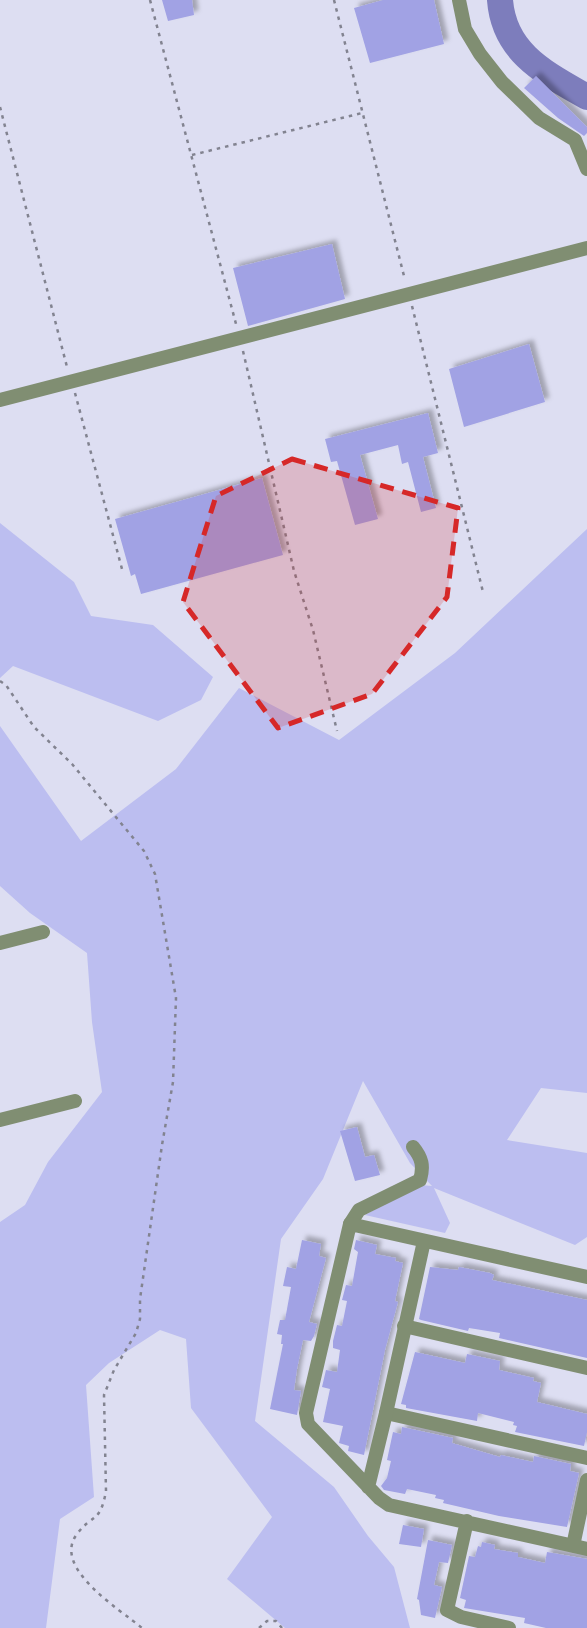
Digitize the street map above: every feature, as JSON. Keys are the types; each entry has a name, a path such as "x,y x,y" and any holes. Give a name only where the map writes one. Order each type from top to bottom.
{"street":[{"path":"458,0 465,29 502,82 539,118 575,140 587,169"},
{"path":"0,400 587,248"},
{"path":"0,943 43,932"},
{"path":"0,1120 75,1101"},
{"path":"413,1147 421,1155 423,1168 420,1180 359,1210 350,1224 306,1413 308,1424 368,1487 389,1505 580,1547 587,1480"},
{"path":"350,1224 587,1277"},
{"path":"368,1487 424,1241"},
{"path":"404,1326 587,1368"},
{"path":"386,1413 587,1458"},
{"path":"467,1521 447,1610 461,1617 509,1628"}],"path":[{"path":"150,0 240,337 295,571 313,630 337,731"},
{"path":"0,107 122,569"},
{"path":"192,155 363,113"},
{"path":"0,681 6,685 34,727 72,764 144,851 155,874 177,998 173,1082 139,1319 136,1333 114,1370 104,1395 106,1491 103,1507 97,1517 77,1533 71,1553 78,1573 88,1585 142,1628"},
{"path":"260,1628 267,1621 276,1621 282,1628"}],"highlighted area":[{"path":"292,459 458,508 447,597 372,694 278,728 183,602 216,496"}],"shaded area":[{"path":"0,523 74,582 91,616 153,625 213,677 201,700 158,721 13,666 0,678"},
{"path":"587,529 587,1093 541,1088 507,1140 587,1153 587,1237 575,1245 434,1188 450,1223 445,1233 365,1215 420,1185 432,1186 410,1163 363,1081 323,1179 281,1239 255,1421 334,1487 368,1536 394,1567 410,1628 285,1628 227,1579 272,1517 191,1408 186,1339 160,1330 109,1363 86,1385 94,1497 60,1519 46,1628 0,1628 0,1222 25,1205 48,1162 102,1092 92,1022 87,953 30,913 0,886 0,726 81,841 176,769 239,688 339,740 455,653"}],"building":[{"path":"162,0 192,0 194,15 168,21"},
{"path":"383,0 434,0 444,44 370,63 354,8"},
{"path":"536,76 587,127 584,136 558,118 524,88"},
{"path":"332,244 345,299 248,326 233,268"},
{"path":"529,344 545,402 464,427 449,369"},
{"path":"428,413 438,453 423,457 436,508 421,512 408,462 402,464 398,445 360,455 378,519 355,525 337,461 331,462 325,439"},
{"path":"262,478 283,555 141,594 135,574 131,576 115,519"},
{"path":"357,1127 365,1157 374,1155 380,1175 355,1181 340,1131"},
{"path":"302,1240 321,1244 319,1256 326,1258 309,1322 317,1324 314,1336 311,1341 303,1340 297,1369 294,1390 301,1391 297,1415 270,1409 283,1344 282,1335 277,1334 280,1320 285,1320 291,1287 283,1286 287,1267 296,1269"},
{"path":"356,1240 377,1245 375,1254 396,1258 395,1261 403,1263 395,1301 398,1302 385,1350 364,1455 348,1451 349,1446 339,1443 343,1426 323,1422 330,1389 322,1387 326,1370 337,1372 340,1350 333,1348 333,1341 337,1325 342,1326 347,1301 342,1300 346,1285 352,1286 358,1252 354,1249"},
{"path":"430,1267 458,1270 459,1267 490,1273 494,1275 492,1280 587,1300 587,1358 499,1338 500,1333 469,1328 468,1331 419,1319"},
{"path":"415,1352 465,1363 467,1354 500,1361 499,1370 534,1378 533,1381 541,1383 537,1402 587,1414 584,1446 515,1432 517,1426 513,1425 514,1422 478,1413 477,1421 406,1408 406,1405 401,1404"},
{"path":"402,1427 453,1438 452,1443 500,1457 501,1455 533,1462 534,1456 571,1464 570,1471 579,1473 567,1527 499,1516 443,1503 444,1500 435,1498 436,1495 407,1489 405,1494 384,1490 381,1486 387,1478 391,1461 387,1460 393,1432 401,1434"},
{"path":"403,1525 424,1529 421,1547 399,1544"},
{"path":"428,1540 452,1545 448,1563 439,1562 434,1585 442,1587 435,1618 421,1615 417,1599"},
{"path":"482,1542 495,1545 494,1549 518,1553 518,1557 545,1563 547,1552 587,1559 587,1628 546,1628 524,1623 525,1618 464,1608 466,1600 460,1598 469,1556 475,1557"}],"waterway":[{"path":"500,0 503,18 518,48 542,70 587,97"}]}
